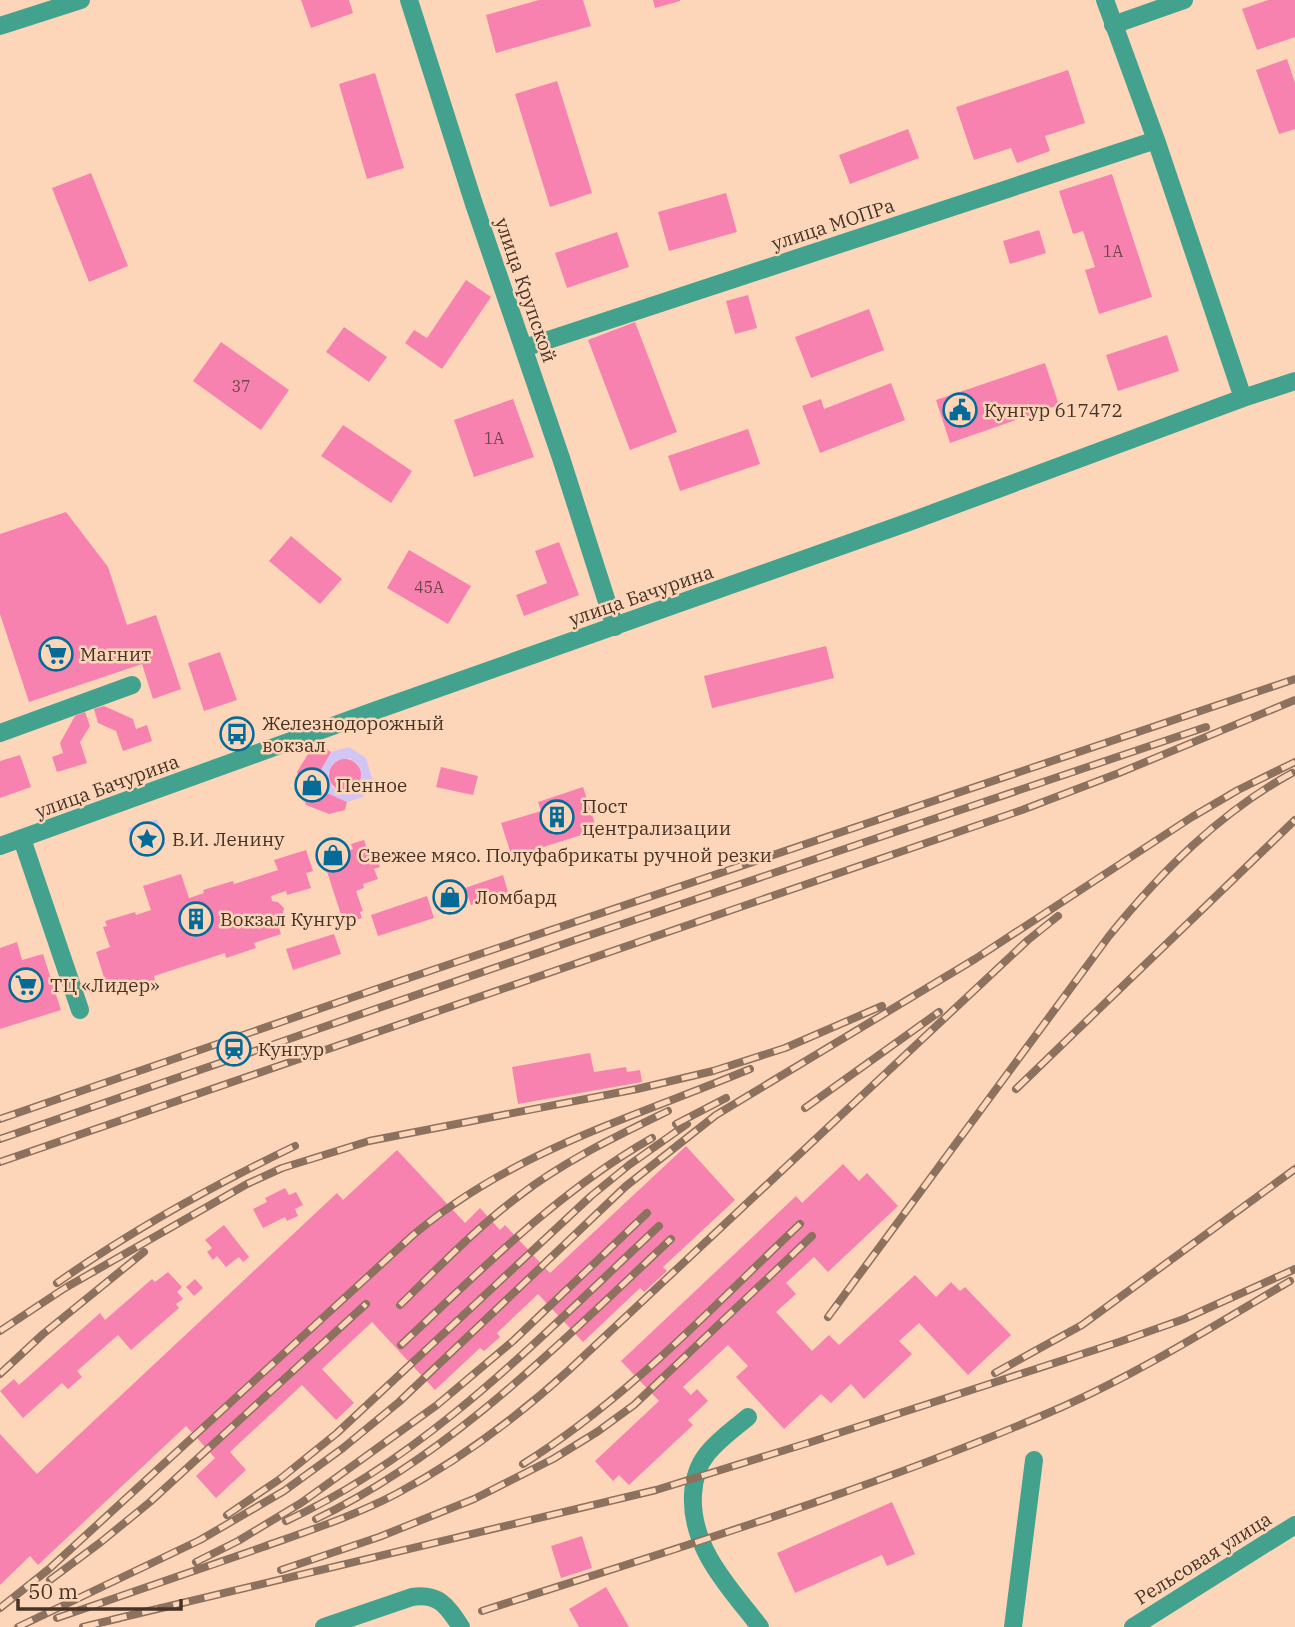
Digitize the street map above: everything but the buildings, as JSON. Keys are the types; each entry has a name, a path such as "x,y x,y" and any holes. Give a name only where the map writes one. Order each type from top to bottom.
{"street":[{"path":"0,26 81,0"},
{"name":"улица Крупской","path":"409,0 615,627"},
{"path":"1105,0 1156,140 1243,398"},
{"path":"1113,25 1184,0"},
{"name":"улица МОПРа","path":"524,348 1156,140"},
{"name":"улица Бачурина","path":"0,846 386,706 909,522 1295,381"},
{"path":"0,733 132,685"},
{"path":"22,839 80,1010"},
{"path":"748,1417 721,1440 701,1464 695,1478 693,1514 700,1541 710,1562 760,1627"},
{"path":"1013,1627 1034,1460"},
{"name":"Рельсовая улица","path":"1133,1627 1295,1525"},
{"path":"324,1627 425,1595 436,1598 446,1606 461,1627"}],"shaded area":[{"path":"349,747 366,758 373,781 363,797 347,802 327,793 321,770 331,752","holes":["349,758 358,764 362,778 357,788 343,792 332,787 328,773 333,763"]},
{"path":"157,819 166,845 137,855 128,828"}],"railway":[{"path":"0,1119 1295,679"},
{"path":"0,1162 1022,810 1295,700"},
{"path":"0,1139 578,939 1206,727"},
{"path":"18,1627 200,1540 284,1491 343,1448 399,1402 626,1186 716,1115 975,959 1192,817 1238,790 1295,762"},
{"path":"828,1317 1129,912 1149,889 1216,825 1240,806 1292,773"},
{"path":"1016,1089 1295,820"},
{"path":"57,1618 331,1523 420,1481 486,1438 569,1370 1028,940 1058,916"},
{"path":"0,1331 65,1288 247,1184 282,1168 369,1141 637,1089 713,1071 785,1048 882,1006"},
{"path":"805,1108 939,1012"},
{"path":"0,1608 49,1569 412,1236 450,1206 490,1181 574,1139 750,1069"},
{"path":"676,1124 726,1098"},
{"path":"400,1305 472,1235 536,1183 591,1150 668,1111"},
{"path":"227,1515 280,1479 337,1433 591,1196 687,1124"},
{"path":"401,1345 520,1234 584,1183 652,1138"},
{"path":"57,1283 173,1210 295,1146"},
{"path":"995,1373 1082,1325 1295,1169"},
{"path":"196,1562 238,1541 301,1503 437,1405 513,1341 647,1213"},
{"path":"523,1464 598,1411 633,1382 800,1224"},
{"path":"286,1521 339,1494 437,1427 528,1349 659,1226"},
{"path":"281,1570 379,1537 474,1499 553,1459 597,1432 634,1405 812,1236"},
{"path":"316,1519 366,1492 460,1429 504,1393 671,1239"},
{"path":"0,1374 43,1334 144,1252"},
{"path":"111,1620 656,1490 1119,1342 1184,1319 1295,1269"},
{"path":"482,1611 775,1516 991,1437 1120,1379 1290,1281"},
{"path":"50,1580 150,1502 366,1304"},
{"path":"83,1627 120,1618"}],"place":[{"name":"Кунгур 617472","path":"960,410"},
{"name":"Магнит","path":"56,654"},
{"name":"Железнодорожный вокзал","path":"237,734"},
{"name":"Пенное","path":"312,785"},
{"name":"Пост централизации","path":"557,817"},
{"name":"В.И. Ленину","path":"147,839"},
{"name":"Свежее мясо. Полуфабрикаты ручной резки","path":"333,855"},
{"name":"Ломбард","path":"450,897"},
{"name":"Вокзал Кунгур","path":"196,919"},
{"name":"ТЦ «Лидер»","path":"26,985"},
{"name":"Кунгур","path":"234,1049"}]}
